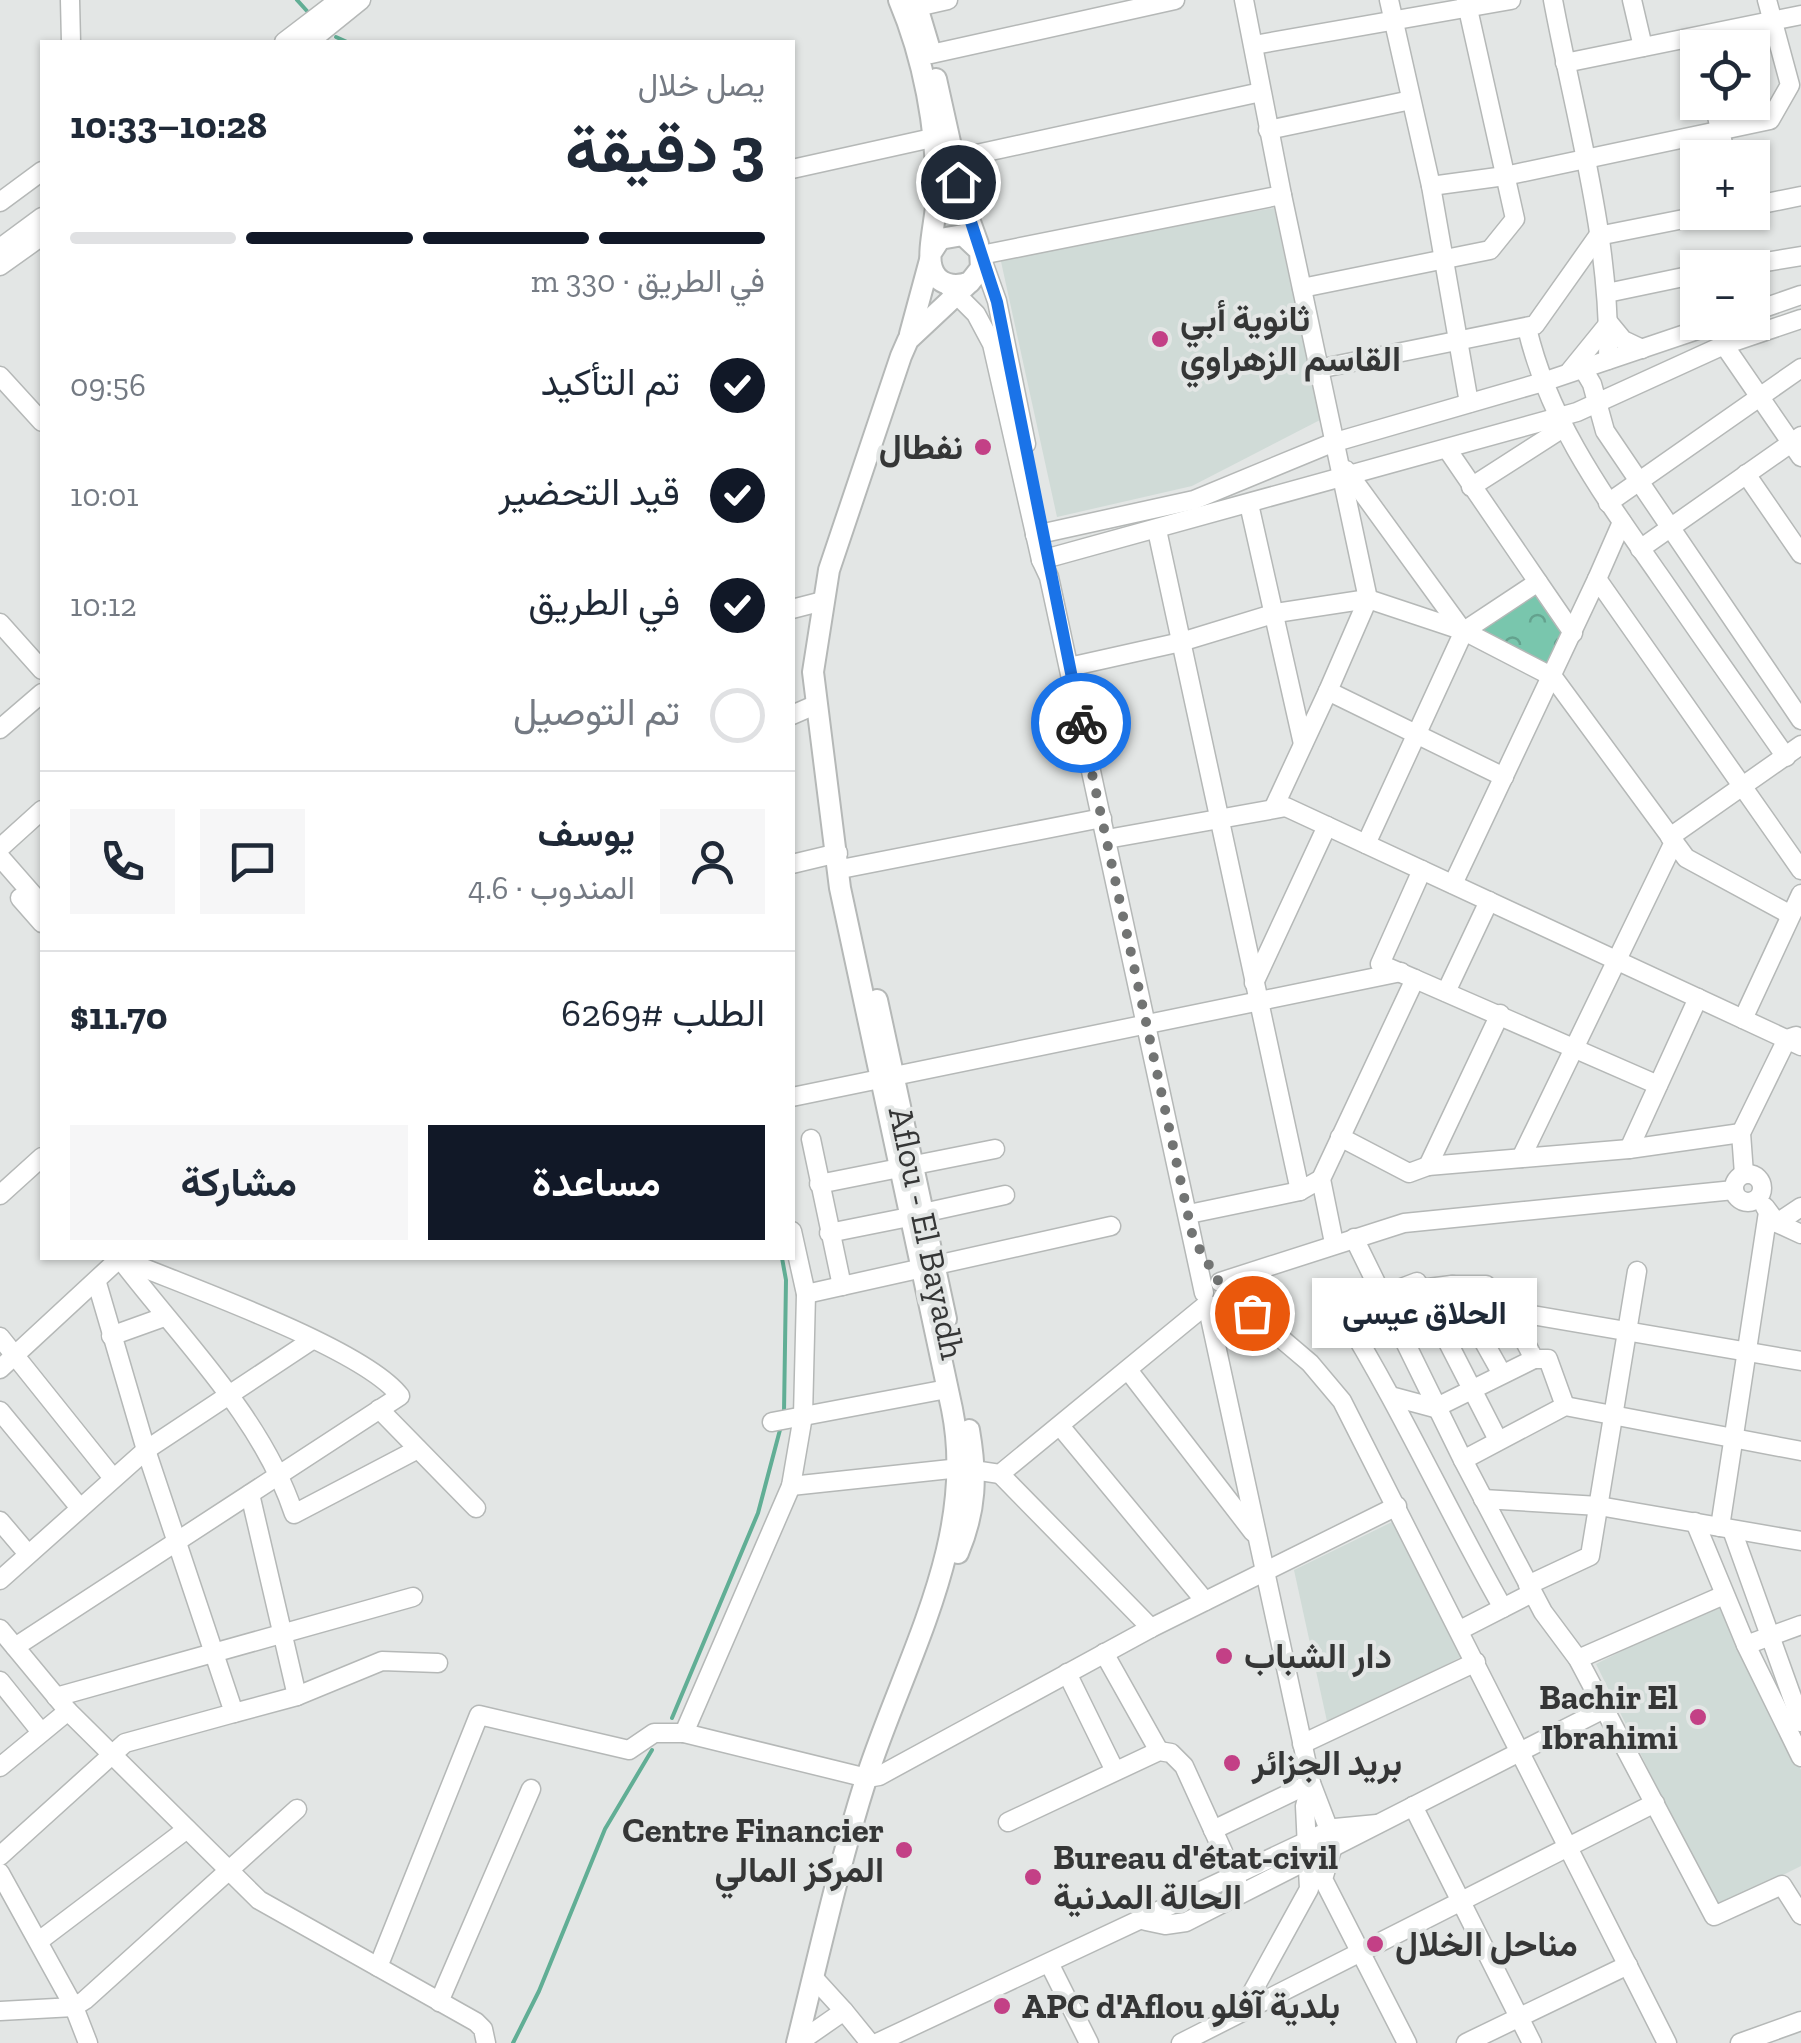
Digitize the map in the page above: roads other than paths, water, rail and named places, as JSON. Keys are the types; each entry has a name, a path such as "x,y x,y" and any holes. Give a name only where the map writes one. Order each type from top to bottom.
{"main road":[{"path":"908,340 931,256 944,161 930,54 910,2"},
{"path":"910,2 932,138 981,255"},
{"path":"955,234 970,238 981,255 957,286 934,274 931,256 940,240 955,234"},
{"name":"Aflou - El Bayadh","path":"797,2043 867,1778 935,1594 968,1468 906,1166 840,888 840,861 815,705 804,604 847,511 908,340 957,286"},
{"name":"Aflou - El Bayadh","path":"927,1266 948,1389 968,1468"}],"street":[{"path":"70,0 71,40"},
{"path":"287,40 339,0"},
{"path":"311,40 361,0"},
{"path":"910,2 948,0"},
{"path":"930,54 1175,0"},
{"path":"1244,0 1333,448 1345,478 1368,598 1275,805"},
{"path":"1254,46 1391,10 1511,0"},
{"path":"1553,0 1607,293 1608,360"},
{"path":"1632,0 1643,47"},
{"path":"1431,186 1505,176 1583,156 1770,120 1790,85 1767,0"},
{"path":"1302,288 1490,250 1515,219 1466,3"},
{"path":"1391,10 1431,186 1470,403"},
{"path":"1743,30 1801,15"},
{"path":"1564,63 1680,44"},
{"path":"944,161 1261,92"},
{"path":"1268,130 1411,100"},
{"path":"1718,120 1722,140"},
{"path":"795,169 932,138"},
{"path":"0,202 40,172"},
{"path":"1040,534 997,302 981,255 1282,195"},
{"path":"1770,202 1801,196"},
{"path":"0,248 40,219"},
{"path":"1318,369 1458,338 1526,328 1546,316 1598,236 1680,220"},
{"path":"0,266 40,237"},
{"path":"1770,261 1801,256"},
{"path":"1607,293 1680,278"},
{"path":"957,286 992,344 1047,565 1193,1238 1219,1296 1215,1354 1311,1783 1332,1839 1323,1879 1357,1952 1407,2043"},
{"path":"1770,306 1801,295"},
{"path":"1471,487 1594,404 1724,345 1801,319"},
{"path":"1609,323 1623,340 1642,350"},
{"path":"1574,370 1609,323"},
{"path":"1521,1158 1672,839 1738,786 1793,751 1608,504 1563,428 1542,382 1526,328"},
{"path":"1040,534 1194,500 1333,448 1680,336"},
{"path":"1640,549 1746,474 1798,446 1724,345"},
{"path":"1533,355 1574,370 1592,384 1600,423 1801,720"},
{"path":"1508,392 1533,355"},
{"path":"1608,504 1801,368"},
{"path":"0,376 40,420"},
{"path":"1047,565 1447,449 1600,423"},
{"path":"1447,449 1572,634"},
{"path":"1746,474 1801,554"},
{"path":"1345,478 1464,632"},
{"path":"1249,504 1303,744"},
{"path":"1453,884 1553,677 1622,522"},
{"path":"1157,530 1300,1192"},
{"path":"1597,579 1738,786 1801,870"},
{"path":"1366,844 1464,632 1538,582"},
{"path":"1069,666 1181,642 1276,613 1368,598 1464,632 1553,677 1686,858 1789,914"},
{"path":"0,623 40,668"},
{"path":"1328,691 1504,777"},
{"path":"0,729 40,694"},
{"path":"795,714 815,705"},
{"path":"1107,839 1275,805 1796,1040 1741,1134 1739,1182 1741,1201 1768,1211 1801,1234"},
{"path":"0,848 40,812"},
{"path":"795,864 840,861 1102,818"},
{"path":"1254,983 1328,826"},
{"path":"0,857 40,903"},
{"path":"1422,870 1380,964 1658,1086"},
{"path":"0,875 40,921"},
{"path":"1743,1019 1801,894"},
{"path":"1446,992 1488,901"},
{"path":"1189,1214 1300,1192 1321,1179 1408,976"},
{"path":"795,1096 1408,976"},
{"path":"1629,1149 1698,998"},
{"path":"1428,1166 1500,1014"},
{"path":"1340,1138 1408,1173 1428,1166 1629,1149 1741,1134"},
{"path":"810,1139 842,1286"},
{"path":"820,1184 995,1149"},
{"path":"0,1195 40,1160"},
{"path":"1321,1179 1334,1243"},
{"path":"1000,1474 1219,1296 1334,1243 1404,1223 1739,1182"},
{"path":"829,1233 1005,1195"},
{"path":"1768,1211 1801,1207"},
{"path":"1768,1211 1734,1440 1726,1528 1770,1634 1791,1703 1801,1758"},
{"path":"806,1294 1111,1226"},
{"path":"1354,1238 1434,1408 1530,1589 1578,1660 1714,1916 1782,1885 1801,1914"},
{"path":"684,1733 790,1486 800,1417 806,1294 795,1244"},
{"path":"0,1369 118,1260"},
{"path":"121,1260 229,1396 280,1473 294,1514 418,1449"},
{"path":"14,1647 400,1396 387,1378 312,1340 125,1260"},
{"path":"1460,1630 1590,1556 1637,1271"},
{"path":"96,1282 146,1450 217,1652 234,1713"},
{"path":"1498,1440 1416,1282 1341,1312 1394,1396 1457,1528 1502,1608"},
{"path":"1452,1285 1502,1374"},
{"path":"1420,1290 1486,1285 1509,1311 1534,1359"},
{"path":"1219,1296 1252,1313 1327,1380 1397,1506 1667,2043"},
{"path":"1509,1311 1801,1361"},
{"path":"111,1336 164,1317"},
{"path":"0,1336 114,1478"},
{"path":"0,1580 146,1450 312,1340"},
{"path":"1394,1396 1434,1408 1534,1359 1548,1359 1565,1406"},
{"path":"1128,1370 1256,1536"},
{"path":"772,1422 948,1389"},
{"path":"1462,1460 1565,1406 1801,1452"},
{"path":"379,1410 476,1508"},
{"path":"0,1411 80,1508"},
{"path":"1060,1426 1205,1601"},
{"path":"790,1486 968,1468 1000,1474 1151,1628"},
{"path":"250,1494 297,1696"},
{"path":"1483,1499 1599,1506 1801,1541"},
{"path":"378,1967 479,1715 628,1750 654,1734 684,1733 867,1778 891,1770 1066,1672 1397,1506"},
{"path":"0,1521 28,1554"},
{"path":"1695,1522 1746,1645 1801,1722"},
{"path":"1578,1660 1724,1595"},
{"path":"1,1763 42,1732 62,1704 217,1652 413,1598"},
{"path":"1746,1645 1801,1625"},
{"path":"0,1628 62,1704 111,1755 280,1915 476,2022 484,2029 486,2043"},
{"path":"1104,1653 1159,1751 1181,1760 1238,1886"},
{"path":"0,1856 124,1743 297,1696 382,1661 438,1663"},
{"path":"1302,1744 1476,1662"},
{"path":"1066,1672 1115,1771"},
{"path":"0,1681 42,1732"},
{"path":"878,2043 1146,1920 1238,1886 1332,1839 1377,1824 1602,1710"},
{"path":"1008,1822 1159,1751"},
{"path":"1213,1830 1311,1783"},
{"path":"1242,2010 1306,1897 1310,1850 1305,1806 1311,1783"},
{"path":"440,2002 531,1789"},
{"path":"1181,2043 1357,1952 1463,1904 1655,1803"},
{"path":"1413,1806 1532,2043"},
{"path":"0,2011 74,2007 297,1809"},
{"path":"39,1940 187,1829"},
{"path":"0,1872 74,2007 88,2043"},
{"path":"1050,1965 1089,2043"},
{"path":"1466,2043 1628,1965"},
{"path":"1262,1974 1279,1992"},
{"path":"813,1977 870,2043"},
{"path":"797,2043 844,2012"},
{"path":"1740,2043 1801,2022"}],"waterway":[{"path":"297,0 307,11"},
{"path":"336,37 343,40"},
{"path":"782,1260 786,1280 784,1412"},
{"path":"672,1718 758,1513 781,1426"},
{"path":"513,2043 539,1991 605,1829 652,1750"}],"place":[{"name":"ثانوية أبي القاسم الزهراوي","path":"1160,339"},
{"name":"نفطال","path":"983,447"},
{"name":"الحلاق عيسى","path":"1252,1313"},
{"name":"دار الشباب","path":"1224,1656"},
{"name":"Bachir El Ibrahimi","path":"1698,1717"},
{"name":"بريد الجزائر","path":"1232,1763"},
{"name":"Centre Financier المركز المالي","path":"904,1850"},
{"name":"Bureau d'état-civil الحالة المدنية","path":"1033,1877"},
{"name":"مناحل الخلال","path":"1375,1944"},
{"name":"APC d'Aflou بلدية آفلو","path":"1002,2006"}]}
